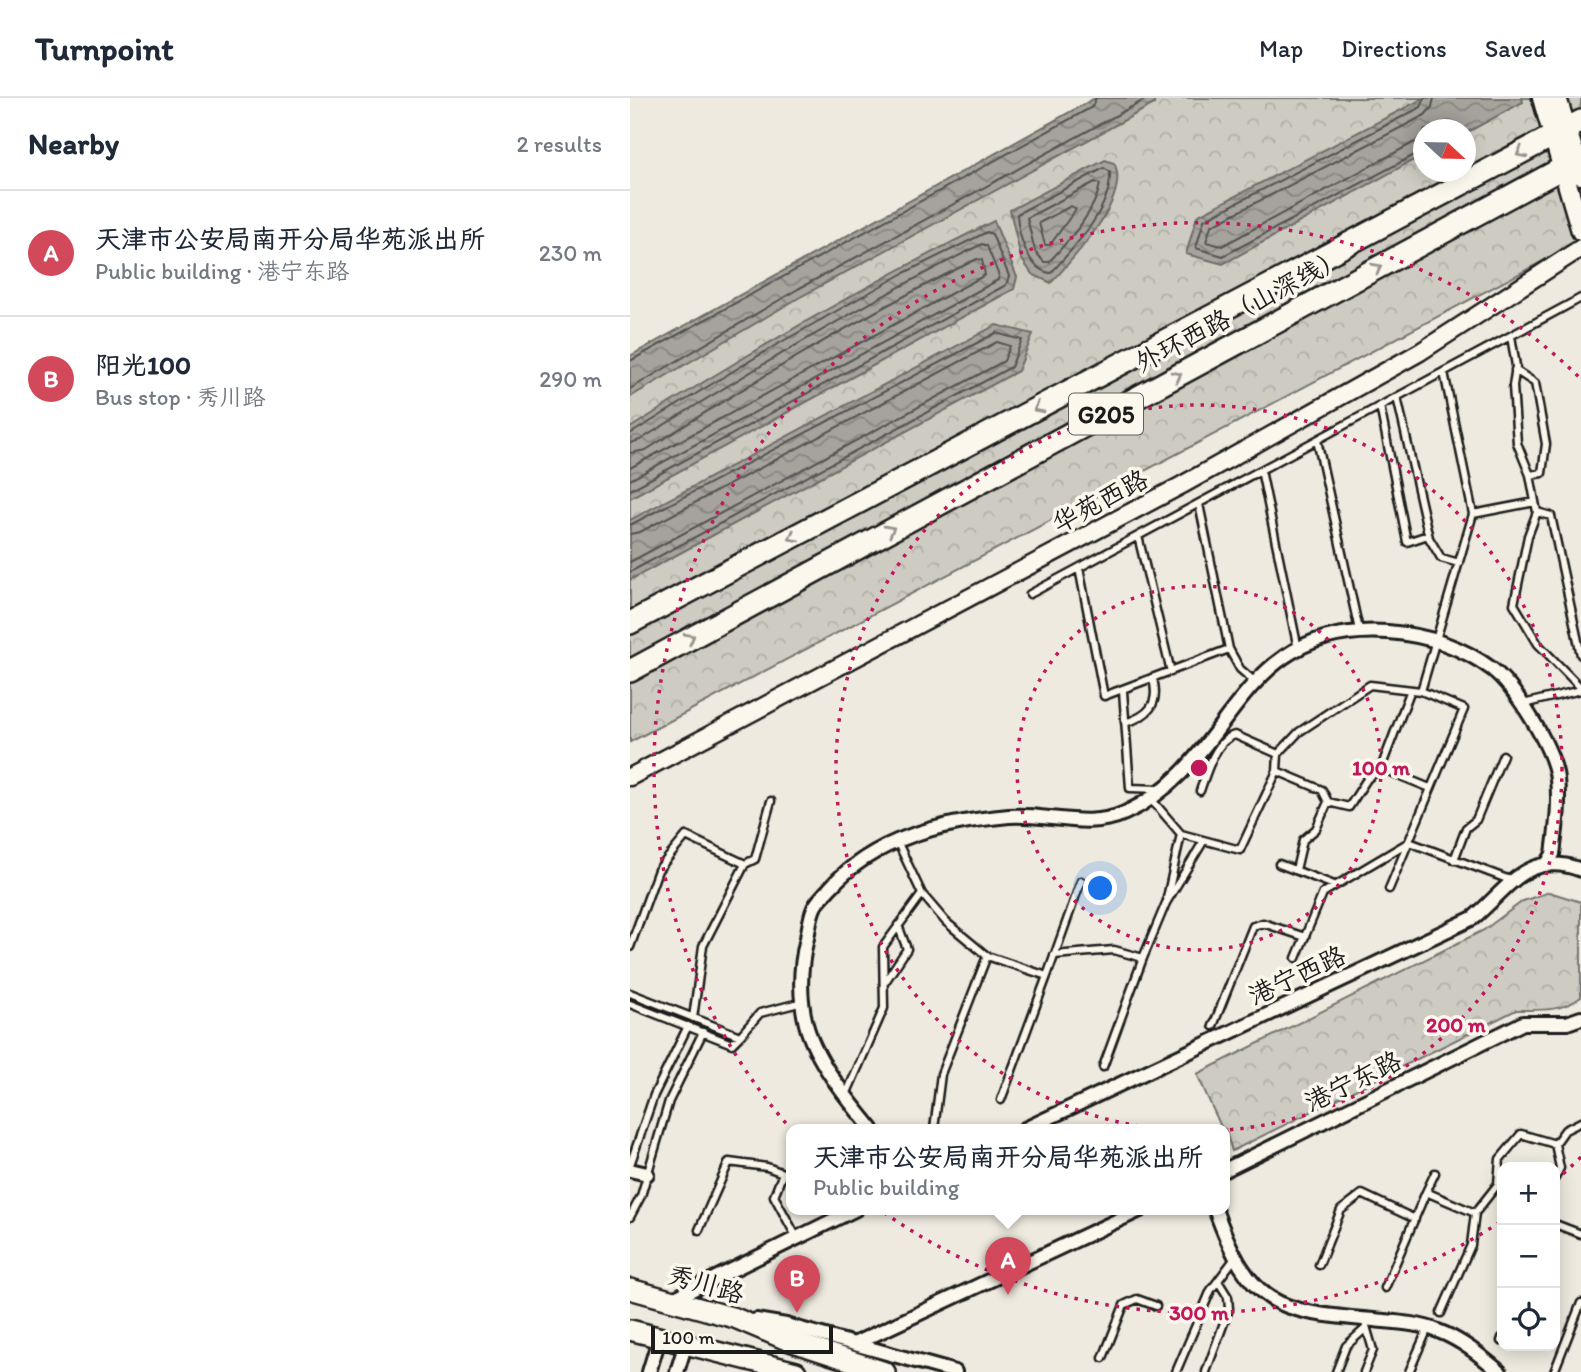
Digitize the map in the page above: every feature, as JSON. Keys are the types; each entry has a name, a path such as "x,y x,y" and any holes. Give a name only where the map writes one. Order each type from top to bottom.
{"highway":[{"name":"外环西路（山深线）","path":"630,623 1567,129"},
{"name":"外环西路（山深线）","path":"630,671 1576,165"}],"main road":[{"path":"1542,98 1567,129"},
{"path":"1557,98 1576,165 1581,231"},
{"name":"秀川路","path":"630,1289 735,1318 787,1340 885,1372"},
{"path":"630,1331 796,1372"}],"street":[{"name":"华苑西路","path":"630,777 1182,485 1420,352 1581,248"},
{"path":"868,1124 845,1096 807,1027 803,1002 801,963 814,906 849,866 896,839 957,824 1011,816 1078,821 1121,816 1167,789 1212,738 1254,681 1298,649 1324,636 1359,631 1408,634 1437,640 1469,652 1501,677 1523,704 1557,776 1553,854 1547,864 1581,870"},
{"name":"港宁西路","path":"1036,1124 1474,918 1510,880 1547,864"},
{"name":"港宁东路","path":"1230,1168 1523,1023 1567,1023 1581,1018"},
{"path":"630,1167 648,1174"},
{"path":"670,1300 844,1215"},
{"path":"856,1343 1129,1215"},
{"path":"1217,1215 1235,1258 1254,1285 1280,1306 1365,1324 1428,1328 1466,1345 1500,1372"},
{"path":"735,1318 786,1325 955,1372"},
{"path":"649,1372 659,1339"},
{"path":"677,1372 685,1346"},
{"path":"744,1361 767,1372"}],"lane":[{"path":"1030,594 1581,298"},
{"path":"1511,336 1516,370 1513,386 1517,443 1530,475 1537,512 1528,536 1514,604 1538,644 1581,689 1523,704"},
{"path":"1516,370 1535,383 1546,444 1542,472 1530,475"},
{"path":"1421,691 1473,514 1444,372"},
{"path":"1397,397 1428,535 1441,558 1459,563"},
{"path":"1380,407 1407,542 1428,535"},
{"path":"1317,440 1359,631"},
{"path":"1261,470 1298,649"},
{"path":"1473,514 1535,502"},
{"path":"1199,504 1229,649 1240,669 1254,681"},
{"path":"1537,512 1551,516 1581,655"},
{"path":"1138,536 1171,672"},
{"path":"1079,568 1104,696 1229,649"},
{"path":"1125,723 1144,717 1154,705 1157,692 1153,679"},
{"path":"1152,800 1181,834 1240,850 1277,771 1278,754 1299,732 1370,685 1410,692 1421,691 1464,709 1389,889"},
{"path":"1122,691 1130,788 1167,789"},
{"path":"1328,802 1349,807 1367,779 1381,768 1410,692"},
{"path":"1200,791 1211,761 1228,737 1235,735 1278,754"},
{"path":"1454,860 1466,828 1476,820 1503,755"},
{"path":"1381,768 1430,788"},
{"path":"1277,771 1322,790 1328,802"},
{"path":"693,1018 703,946 745,864 755,859 771,801"},
{"path":"1296,870 1303,840 1316,829 1328,802"},
{"path":"1166,903 1181,834"},
{"path":"630,947 658,870 686,836 745,864"},
{"path":"896,839 922,894 946,922 987,956 1047,976"},
{"path":"1103,1067 1166,903 1203,842"},
{"path":"1409,842 1510,880"},
{"path":"1296,958 1323,893 1409,842"},
{"path":"1279,864 1334,885"},
{"path":"1001,1100 1081,881"},
{"path":"845,1096 884,1009 883,947 922,894"},
{"path":"1213,1026 1254,926 1263,923 1305,937"},
{"path":"884,983 907,950 898,925"},
{"path":"1054,955 1114,950 1143,958"},
{"path":"935,1124 941,1074 987,956"},
{"path":"630,993 740,1036"},
{"path":"630,1004 732,1044 761,1013 803,1002"},
{"path":"630,1167 654,1095 688,1026"},
{"path":"630,1217 648,1174 669,1101 703,1032"},
{"path":"1559,1162 1555,1144 1565,1130 1581,1122"},
{"path":"1500,1162 1500,1158 1521,1135 1555,1144"},
{"path":"699,1230 729,1162 767,1167 783,1173 774,1196 797,1238"},
{"path":"1385,1288 1434,1173"},
{"path":"1441,1313 1471,1245 1475,1213 1497,1188"},
{"path":"1426,1192 1475,1213"},
{"path":"1319,1265 1341,1210 1362,1194 1415,1219"},
{"path":"1558,1225 1581,1234"},
{"path":"1176,1372 1218,1281 1235,1258"},
{"path":"1206,1372 1229,1309 1228,1297 1218,1281"},
{"path":"1103,1358 1124,1305 1137,1300 1156,1306"},
{"path":"1554,1372 1581,1303"},
{"path":"1336,1372 1346,1346 1365,1324"},
{"path":"1364,1372 1373,1350 1365,1324"},
{"path":"1409,1372 1428,1328"}],"green space":[{"path":"1108,98 1581,98 1581,241 630,742 630,369"},
{"path":"1549,892 1581,902 1581,997 1558,1008 1516,1010 1232,1151 1230,1124 1220,1124 1197,1074 1484,930 1523,901"}],"water":[{"path":"1095,98 1155,98 1154,104 802,296 630,397 630,356"},
{"path":"1424,98 1522,98 1523,102 1476,128 1476,119 1413,119 1413,160 1223,264 1186,254 1197,216"},
{"path":"1105,160 1114,163 1117,177 1115,193 1108,210 1085,243 1051,283 1032,274 1021,258 1010,210"},
{"path":"994,221 1017,277 1014,289 630,498 630,428 809,320"},
{"path":"996,325 1033,334 1018,371 630,580 630,520"}],"place":[{"name":"天津市公安局南开分局华苑派出所","path":"1008,1295"},
{"name":"阳光100","path":"797,1313"}]}
